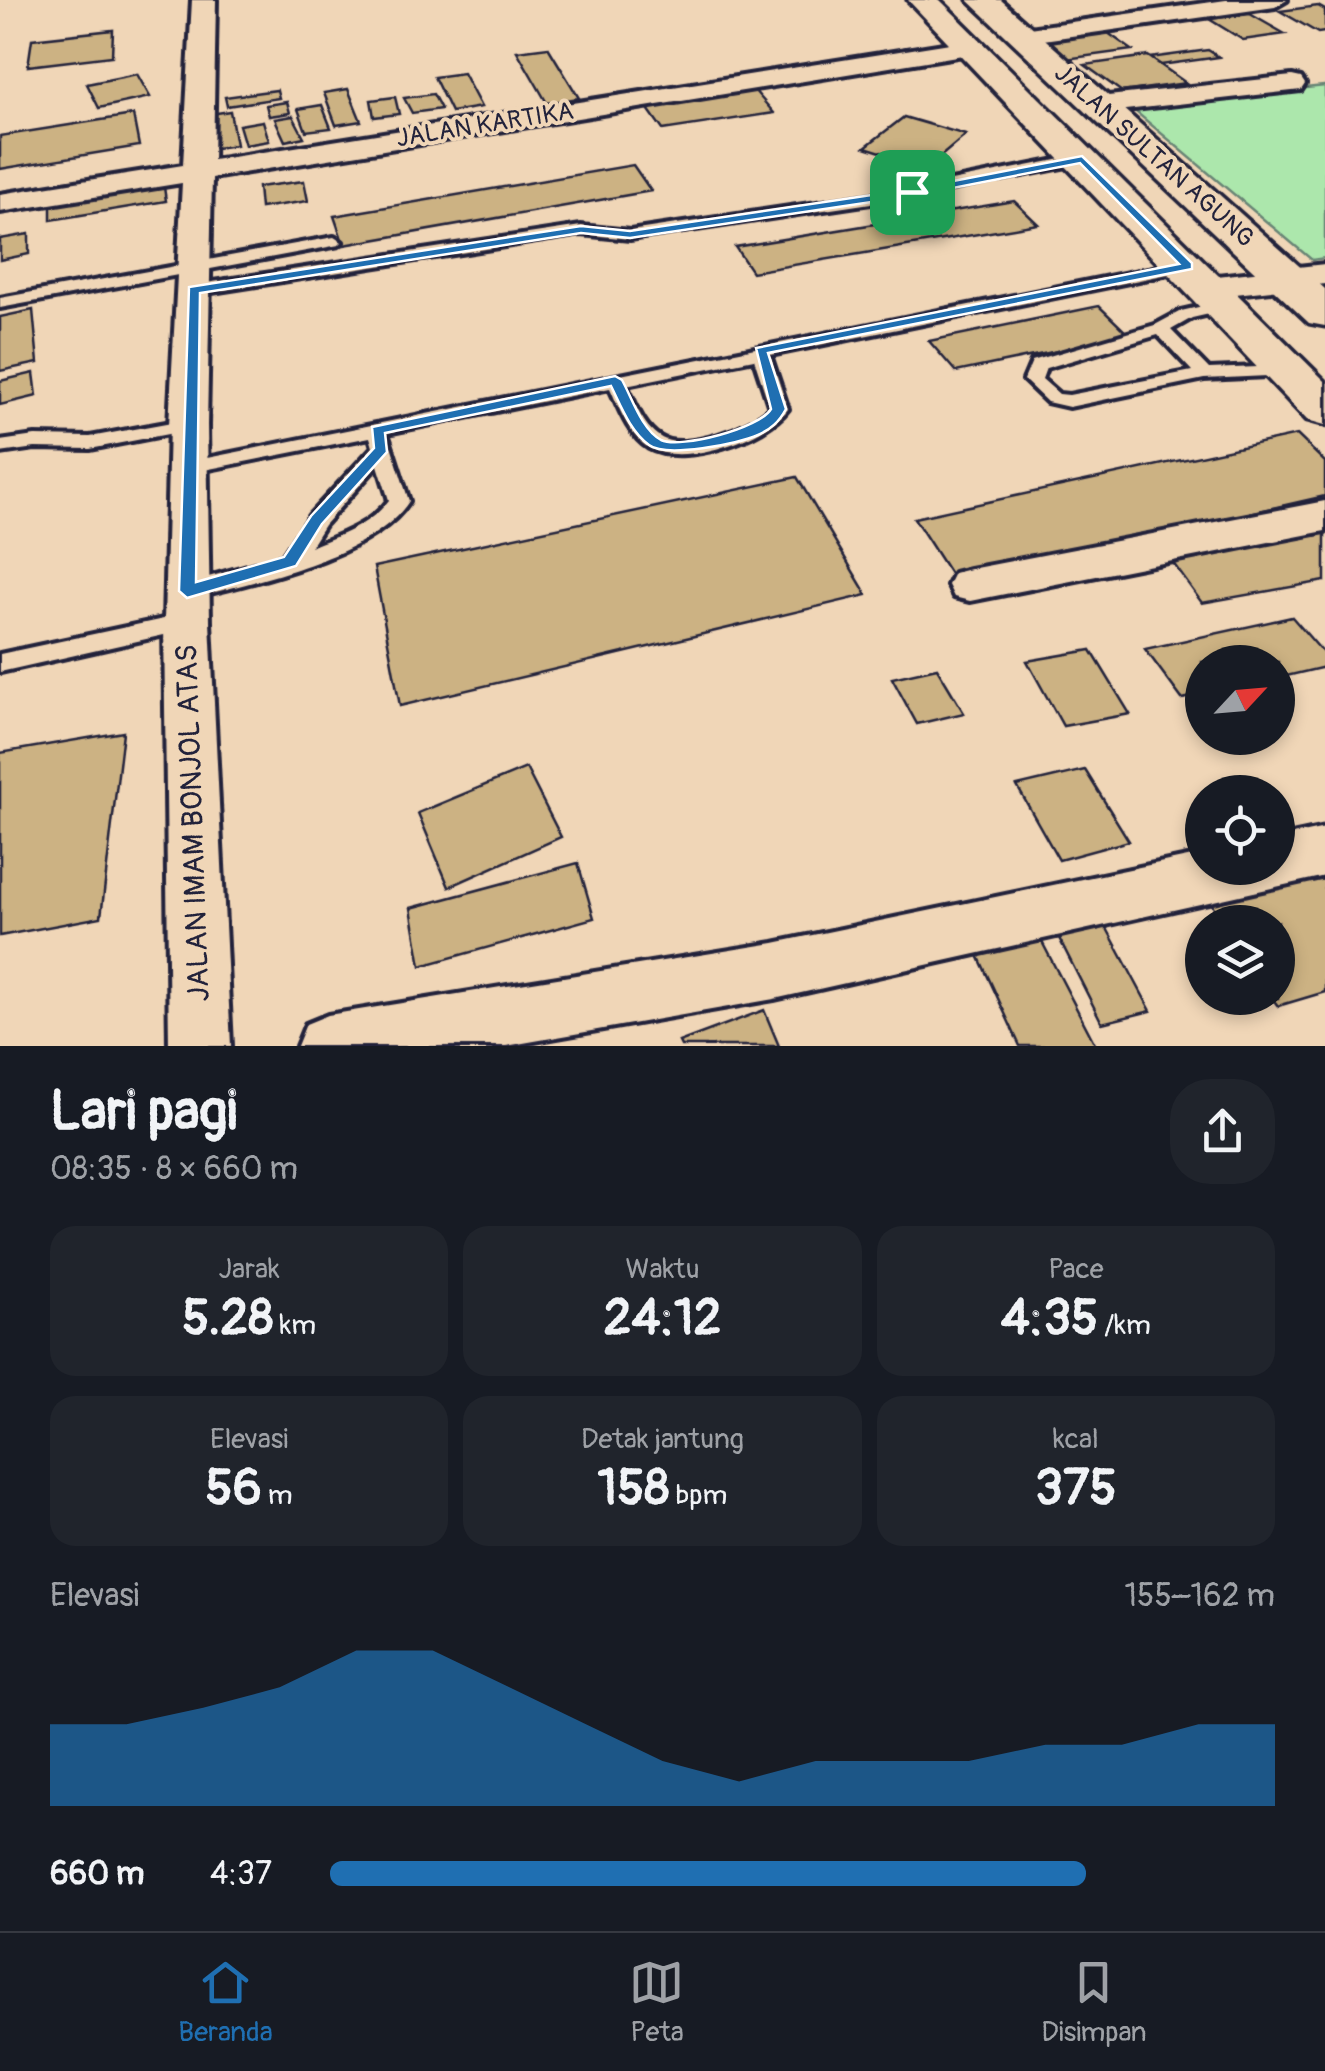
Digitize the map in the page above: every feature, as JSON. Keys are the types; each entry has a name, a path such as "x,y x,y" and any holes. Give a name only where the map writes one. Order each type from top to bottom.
{"main road":[{"name":"JALAN SULTAN AGUNG","path":"923,0 1325,409"},
{"name":"JALAN SULTAN AGUNG","path":"983,0 1099,106 1307,276 1325,313"}],"street":[{"name":"JALAN IMAM BONJOL ATAS","path":"200,1046 187,606 188,425 204,0"},
{"path":"1022,36 1275,0"},
{"name":"JALAN KARTIKA","path":"0,203 969,47"},
{"path":"1099,106 1292,84"},
{"path":"1207,286 1307,276"},
{"path":"970,584 1325,516"},
{"path":"1295,858 1325,852"},
{"path":"328,1046 774,971 1185,883"}],"lane":[{"path":"0,303 581,230 630,235 912,192 1082,159"},
{"path":"194,279 334,242"},
{"path":"1207,286 1186,314 1160,329 1038,365 1033,380 1053,398 1069,401 1204,374 1286,371"},
{"path":"188,467 380,439 615,380 760,350 1207,286"},
{"path":"1160,329 1204,374"},
{"path":"615,380 642,430 658,445 676,447 751,433 773,419 779,409 760,350"},
{"path":"0,447 34,442 90,442 188,425"},
{"path":"0,663 187,606 374,530 396,512 400,501 380,439"},
{"path":"290,562 316,520 380,439"}],"green space":[{"path":"1325,86 1325,258 1312,260 1130,107"}],"building":[{"path":"1318,6 1325,10 1325,32 1318,33 1280,11"},
{"path":"1250,14 1285,34 1243,40 1209,19"},
{"path":"1101,28 1132,50 1066,59 1036,36"},
{"path":"113,30 112,56 28,66 32,39"},
{"path":"548,47 579,98 547,103 517,51"},
{"path":"1208,50 1219,57 1161,65 1150,58"},
{"path":"1148,56 1186,83 1122,92 1085,65"},
{"path":"463,73 481,107 451,112 434,77"},
{"path":"137,74 150,97 99,108 87,84"},
{"path":"348,89 361,121 336,125 324,93"},
{"path":"277,90 279,98 227,106 225,97"},
{"path":"754,90 774,113 663,130 646,106"},
{"path":"433,94 441,109 412,113 404,98"},
{"path":"395,97 399,114 374,117 371,100"},
{"path":"287,102 290,113 269,116 266,105"},
{"path":"322,105 331,128 306,131 298,109"},
{"path":"230,111 236,145 209,149 204,115"},
{"path":"133,115 139,146 0,169 0,136"},
{"path":"293,116 304,137 285,141 275,119"},
{"path":"904,117 966,135 928,167 865,147"},
{"path":"263,121 269,141 245,145 239,125"},
{"path":"633,165 651,191 344,245 334,216"},
{"path":"163,180 166,201 51,220 51,198"},
{"path":"304,181 308,201 260,208 258,187"},
{"path":"1014,201 1038,224 752,272 735,247"},
{"path":"29,234 29,254 0,260 0,239"},
{"path":"1099,306 1130,336 956,372 929,341"},
{"path":"33,310 38,363 0,371 0,317"},
{"path":"34,373 37,396 0,405 0,381"},
{"path":"1297,435 1325,462 1325,496 954,580 914,518"},
{"path":"797,477 867,595 400,706 374,567"},
{"path":"1325,525 1325,581 1202,603 1165,552"},
{"path":"1292,617 1325,655 1325,667 1295,674 1295,645 1185,645 1182,699 1145,649"},
{"path":"1091,650 1130,714 1063,726 1027,661"},
{"path":"937,668 964,713 917,724 892,678"},
{"path":"123,732 101,917 0,936 0,753"},
{"path":"526,768 561,837 449,887 418,813"},
{"path":"1085,770 1129,841 1059,860 1017,786"},
{"path":"578,863 594,918 421,966 411,908"},
{"path":"1325,868 1325,992 1295,1001 1295,905 1212,905 1209,900 1263,885 1295,885 1295,876"},
{"path":"1103,921 1151,1011 1102,1023 1056,932"},
{"path":"1040,938 1096,1046 1020,1046 977,953"},
{"path":"764,1010 779,1046 681,1046 679,1042"}],"route":[{"path":"1082,159 1188,266 760,350 779,409 773,419 751,433 676,447 658,445 642,430 615,380 377,430 382,449 316,520 290,562 187,591 193,290 581,230 630,235 912,192 1082,159"}]}
